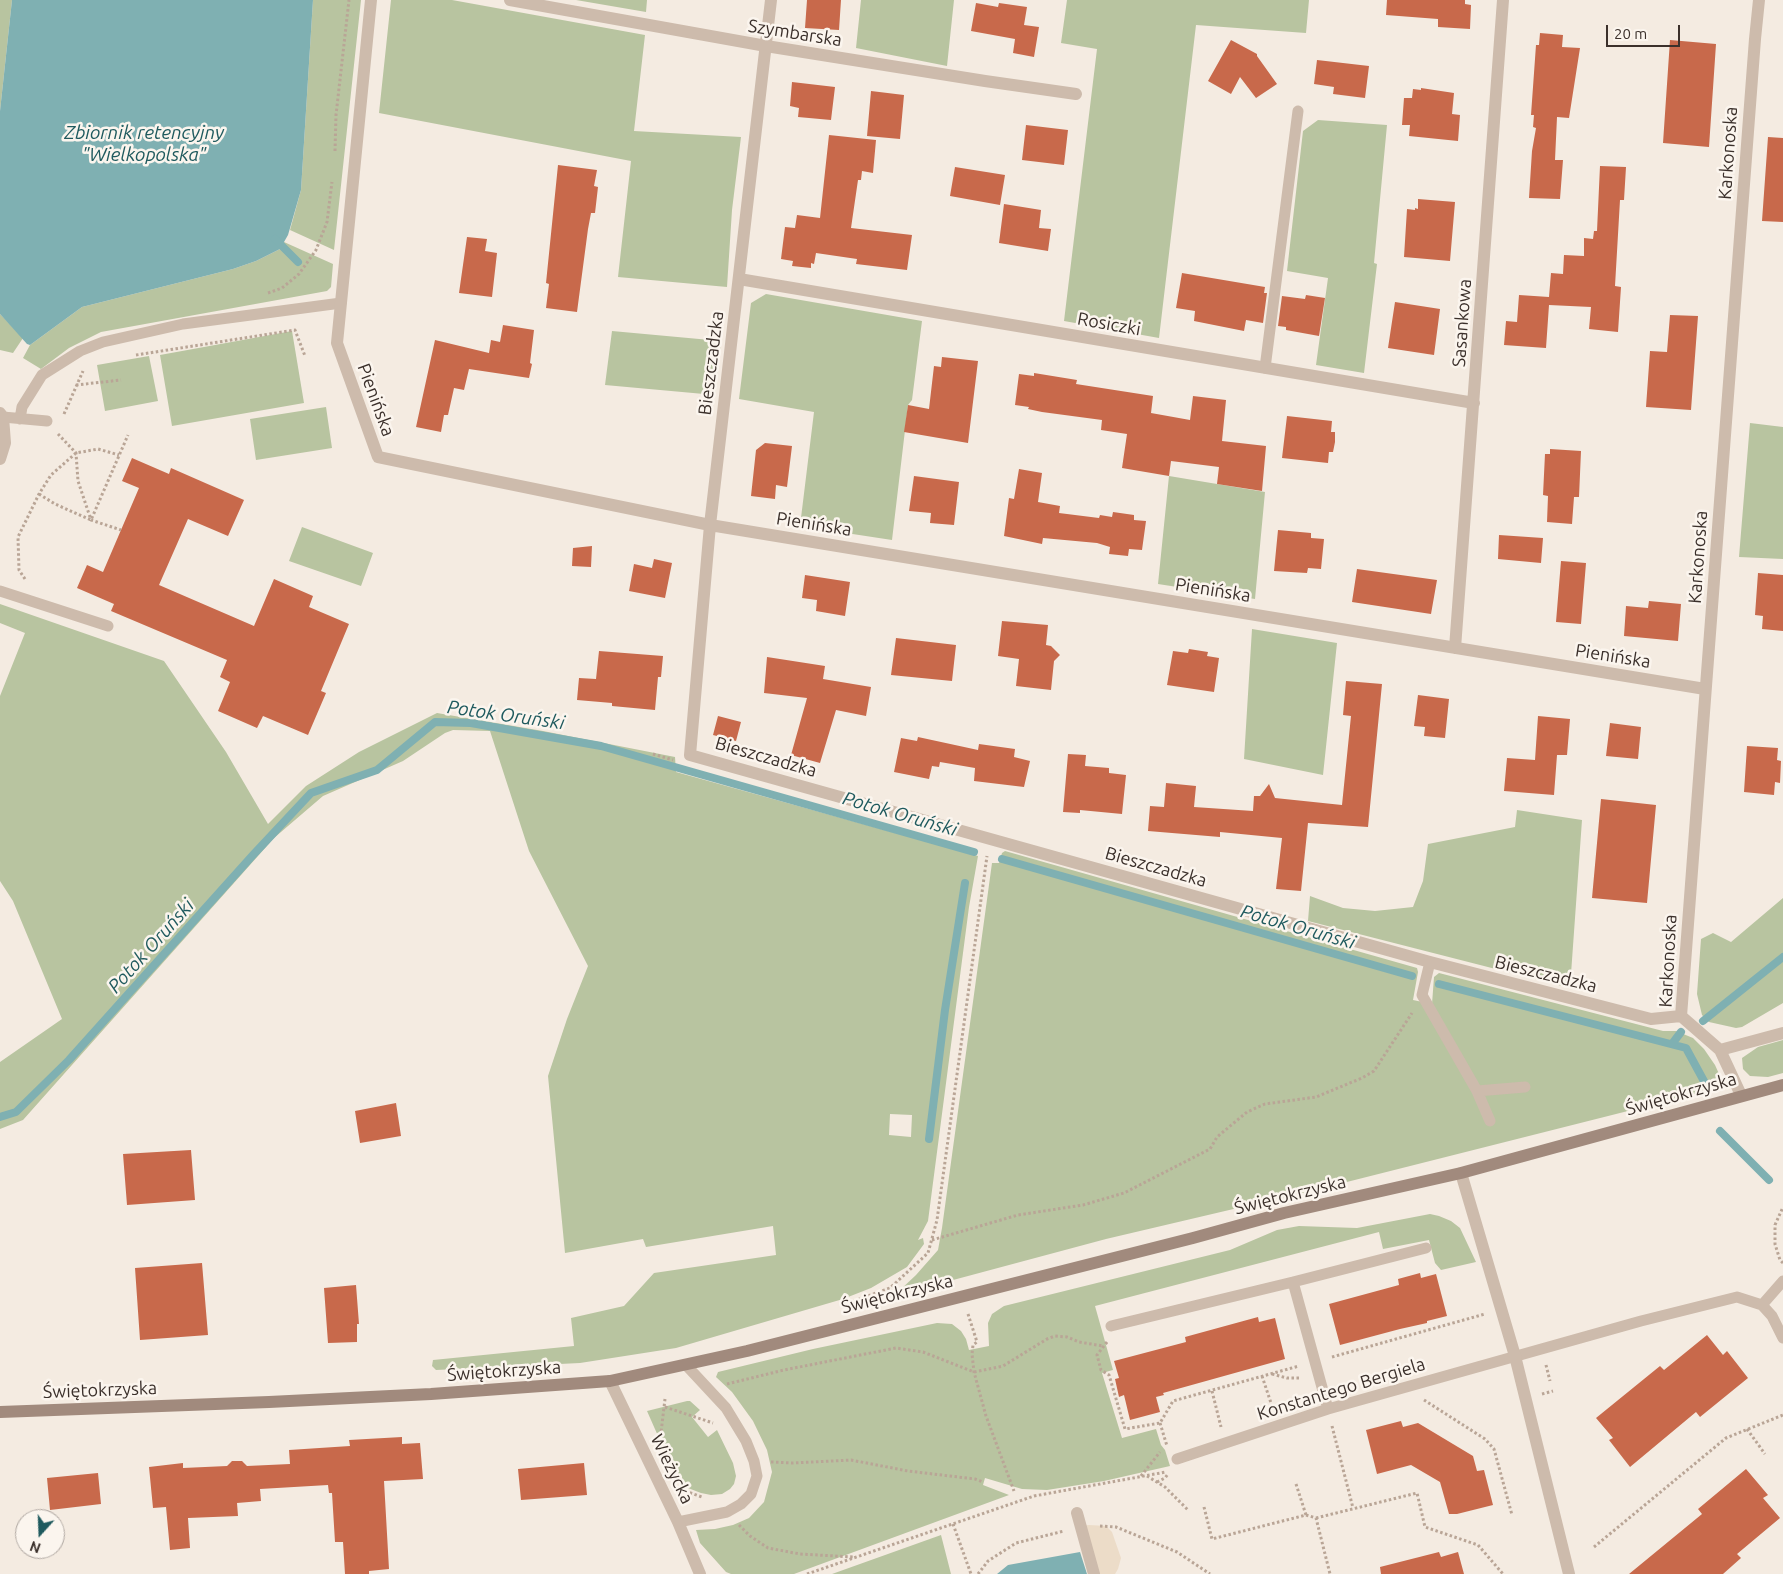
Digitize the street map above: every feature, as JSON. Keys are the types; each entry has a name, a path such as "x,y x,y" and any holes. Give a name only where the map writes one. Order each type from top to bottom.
{"main road":[{"name":"Świętokrzyska","path":"0,1412 412,1395 610,1381 686,1365 963,1296 1284,1213 1461,1173 1783,1084"}],"street":[{"name":"Pienińska","path":"371,0 337,343 378,457 710,524 1705,689"},
{"name":"Szymbarska","path":"510,0 766,46 1076,94"},
{"name":"Bieszczadzka","path":"771,0 710,524 690,754 1430,962 1651,1018 1681,1016"},
{"name":"Sasankowa","path":"1455,648 1502,0"},
{"name":"Karkonoska","path":"1741,1095 1720,1050 1681,1016 1754,39 1759,0"},
{"name":"Rosiczki","path":"739,279 1474,403"},
{"path":"0,459 5,443 1,415"},
{"name":"Świętokrzyska","path":"1720,1050 1783,1033"},
{"path":"1461,1173 1515,1356 1569,1574"},
{"name":"Wieżycka","path":"610,1381 678,1522 700,1574"},
{"path":"1077,1513 1094,1574"}],"lane":[{"path":"1265,368 1298,111"},
{"path":"20,419 22,407 42,374 80,351 103,342 183,324 341,303"},
{"path":"1,415 20,419 47,421"},
{"path":"0,591 108,626"},
{"path":"1430,962 1422,995 1477,1091 1490,1121"},
{"path":"1477,1091 1525,1087"},
{"path":"1111,1326 1426,1248"},
{"path":"1783,1281 1762,1305 1772,1316 1783,1338"},
{"path":"1293,1282 1328,1410"},
{"name":"Konstantego Bergiela","path":"1177,1459 1328,1410 1641,1321 1738,1297 1762,1305"},
{"path":"678,1522 727,1512 741,1504 751,1494 756,1476 754,1461 746,1441 726,1408 686,1365"}],"path":[{"path":"335,160 336,115 349,0"},
{"path":"262,295 282,288 293,279 299,274 316,250 327,222 333,178"},
{"path":"129,356 295,330 305,356"},
{"path":"63,416 85,366"},
{"path":"76,386 121,380"},
{"path":"58,429 58,435 76,454 78,481 91,520"},
{"path":"91,520 128,435"},
{"path":"27,582 19,570 18,537 39,494 51,475 76,454 98,449 119,455"},
{"path":"39,494 55,504 91,520 121,530"},
{"path":"843,1305 890,1288 928,1253 937,1220 990,838"},
{"path":"932,1240 1018,1216 1083,1205 1124,1193 1210,1149 1217,1137 1247,1112 1265,1104 1316,1097 1362,1078 1374,1071 1405,1025 1422,995"},
{"path":"1783,1207 1775,1225 1775,1244 1783,1264"},
{"path":"963,1296 977,1342 973,1345 972,1354 974,1372 986,1416 1014,1491"},
{"path":"1140,1477 1160,1451 1167,1446 1160,1423 1173,1401 1486,1314"},
{"path":"1111,1326 1112,1335 1097,1355 1102,1370 1109,1374 1125,1429 1160,1423"},
{"path":"709,1389 784,1370 896,1348 923,1352 974,1372 1003,1366 1055,1336 1103,1346"},
{"path":"1272,1374 1287,1378 1320,1379"},
{"path":"1262,1376 1267,1397"},
{"path":"1212,1390 1217,1412"},
{"path":"1422,1398 1485,1439 1494,1449 1512,1515"},
{"path":"655,1440 659,1449 665,1399"},
{"path":"665,1406 721,1426"},
{"path":"1328,1410 1353,1508"},
{"path":"1594,1547 1726,1438 1783,1415"},
{"path":"1747,1429 1765,1454"},
{"path":"754,1461 792,1463 851,1460 908,1471 975,1479 983,1482"},
{"path":"1156,1482 1165,1478 1170,1472"},
{"path":"807,1574 1034,1496 1071,1491 1164,1473"},
{"path":"1146,1476 1165,1487 1188,1511"},
{"path":"1296,1484 1306,1515"},
{"path":"681,1488 686,1492 715,1500 750,1536 768,1548 800,1554 856,1557"},
{"path":"1204,1507 1212,1539 1306,1515 1316,1518 1417,1493 1426,1527 1478,1545 1503,1574"},
{"path":"1316,1518 1330,1574"},
{"path":"953,1524 971,1574"}],"green space":[{"path":"0,0 12,0 0,111"},
{"path":"313,0 361,0 334,250 290,230 301,190"},
{"path":"391,0 452,0 645,35 634,131 741,137 732,210 727,287 618,277 631,161 379,113"},
{"path":"576,0 647,0 646,12"},
{"path":"861,0 954,0 947,66 856,48"},
{"path":"1067,0 1309,0 1306,33 1196,25 1159,338 1064,321 1097,49 1061,43"},
{"path":"1318,120 1387,125 1374,263 1377,264 1364,373 1316,365 1328,278 1287,271 1303,131"},
{"path":"284,242 333,264 331,287 327,291 101,332 69,348 41,369 23,358 30,345 82,307 233,269 256,261 280,249"},
{"path":"766,294 922,321 912,400 908,405 892,540 800,526 814,412 739,399 751,303"},
{"path":"0,314 23,338 13,353 0,350"},
{"path":"292,331 304,403 172,426 160,355"},
{"path":"612,331 721,341 715,395 605,385"},
{"path":"149,356 158,401 105,411 97,365"},
{"path":"326,407 332,448 256,460 250,419"},
{"path":"1750,423 1783,427 1783,559 1739,557"},
{"path":"1169,476 1265,492 1255,599 1158,584"},
{"path":"302,527 373,553 361,586 289,561"},
{"path":"0,604 164,661 226,752 268,824 306,786 359,752 437,713 543,731 675,757 676,772 978,856 969,907 928,1221 918,1240 923,1238 924,1244 907,1267 871,1288 843,1299 676,1348 580,1363 436,1370 432,1366 433,1360 574,1346 571,1318 624,1306 654,1273 776,1255 773,1226 646,1247 643,1239 565,1253 548,1076 567,1019 588,966 529,851 490,731 453,730 445,733 403,761 323,796 274,838 23,1120 0,1129 0,1062 62,1019 13,901 0,881 0,696 25,633 0,623","holes":["890,1114 912,1115 911,1137 889,1135"]},
{"path":"1252,629 1337,643 1323,775 1244,759"},
{"path":"1517,810 1582,820 1570,988 1308,921 1310,896 1343,908 1375,911 1413,907 1423,881 1428,844 1515,827"},
{"path":"1005,851 1417,968 1413,1000 1432,1004 1434,977 1439,973 1663,1031 1676,1031 1693,1038 1704,1049 1715,1065 1720,1076 1720,1083 1715,1089 1327,1187 1106,1239 927,1287 899,1291 938,1250 992,863 999,863 1002,853"},
{"path":"1783,898 1783,1003 1742,1027 1736,1028 1709,1022 1702,1015 1697,994 1701,939 1713,933 1731,942"},
{"path":"1783,1040 1783,1073 1768,1077 1750,1076 1743,1069 1742,1058 1758,1047"},
{"path":"1430,1214 1451,1221 1460,1228 1476,1262 1441,1270 1435,1263 1429,1240 1383,1249 1379,1232 1095,1306 1113,1370 1102,1373 1122,1438 1156,1429 1170,1466 1104,1481 1047,1490 1022,1489 985,1478 983,1485 1009,1495 794,1574 731,1574 726,1572 700,1543 696,1530 715,1529 733,1525 749,1518 764,1502 772,1472 767,1450 753,1421 732,1392 716,1377 718,1372 813,1349 937,1323 952,1324 961,1331 966,1339 969,1350 989,1346 988,1323 992,1314 1004,1306 1230,1250 1277,1230 1299,1226 1357,1228"},
{"path":"690,1401 700,1410 692,1417 708,1437 717,1430 733,1463 736,1476 734,1484 722,1494 711,1495 701,1493 688,1488 677,1479 647,1411"},
{"path":"941,1535 951,1574 832,1574"}],"shaded area":[{"path":"1081,1526 1106,1526 1112,1532 1121,1558 1115,1574 1094,1574"}],"water":[{"name":"Zbiornik retencyjny \"Wielkopolska\"","path":"12,0 313,0 301,190 288,235 280,249 256,261 233,269 82,307 30,345 27,344 0,314 0,111"},
{"path":"1080,1552 1087,1574 997,1574 1008,1565"}],"building":[{"path":"807,0 841,0 839,30 805,28"},
{"path":"1387,0 1465,0 1465,4 1471,5 1470,29 1438,27 1438,19 1386,15"},
{"path":"976,3 998,7 999,3 1027,7 1024,25 1039,27 1034,57 1013,53 1015,39 971,31"},
{"path":"1540,33 1563,35 1562,47 1580,48 1569,118 1557,117 1555,160 1563,160 1560,199 1529,198 1532,151 1536,128 1533,127 1534,115 1531,115 1536,45 1539,45"},
{"path":"1231,40 1257,54 1277,84 1256,98 1240,77 1231,94 1208,81"},
{"path":"1670,40 1716,44 1709,147 1663,143"},
{"path":"1317,60 1369,66 1365,98 1333,94 1334,87 1314,84"},
{"path":"792,82 835,87 831,120 798,117 799,108 790,106"},
{"path":"1421,88 1454,93 1452,114 1460,115 1458,141 1409,136 1410,125 1402,125 1404,98 1412,98 1413,89 1421,90"},
{"path":"871,91 904,95 900,139 867,136"},
{"path":"1026,125 1068,130 1064,165 1022,160"},
{"path":"829,135 876,140 873,173 862,171 861,180 858,180 851,228 912,235 907,270 856,264 857,259 816,253 814,264 811,263 811,268 792,266 793,261 781,259 785,227 795,228 797,215 820,218"},
{"path":"1768,137 1783,138 1783,222 1762,221"},
{"path":"558,165 597,170 594,186 598,187 595,213 591,213 588,229 577,312 546,308 549,284 546,283"},
{"path":"1600,166 1626,167 1624,200 1620,200 1615,286 1621,287 1618,332 1589,329 1591,307 1549,305 1546,348 1504,345 1506,321 1517,322 1519,295 1549,297 1551,273 1563,274 1564,255 1584,256 1584,238 1593,239 1594,231 1597,231"},
{"path":"955,167 1005,175 1000,205 950,196"},
{"path":"1418,199 1455,202 1450,261 1404,257 1407,209 1418,209"},
{"path":"1004,204 1041,210 1039,228 1051,229 1048,251 999,243"},
{"path":"467,237 487,239 485,251 497,253 492,297 459,293"},
{"path":"1182,273 1265,287 1264,293 1267,293 1263,323 1246,320 1244,331 1194,321 1195,311 1176,308"},
{"path":"1306,295 1325,298 1319,336 1286,330 1286,327 1278,326 1282,296 1305,299"},
{"path":"1395,302 1440,309 1434,355 1388,348"},
{"path":"1670,315 1698,316 1691,410 1646,407 1650,351 1667,352"},
{"path":"503,325 534,330 530,363 532,364 529,378 469,369 464,390 454,388 448,415 444,415 441,432 416,427 435,340 489,353 491,340 500,342"},
{"path":"942,357 978,361 968,443 904,432 908,405 929,409 934,366 941,367"},
{"path":"1034,373 1077,380 1076,384 1153,396 1151,413 1190,420 1193,396 1226,400 1222,441 1266,446 1262,491 1217,484 1219,467 1171,461 1169,476 1122,468 1127,434 1101,430 1102,420 1042,412 1028,409 1029,407 1015,405 1019,374 1034,376"},
{"path":"1287,416 1332,421 1331,432 1335,432 1335,442 1333,452 1329,452 1328,463 1282,458"},
{"path":"765,443 792,446 787,487 776,485 775,499 751,496 756,450"},
{"path":"1550,449 1581,451 1579,497 1574,497 1572,524 1547,522 1548,496 1543,495 1545,454 1550,454"},
{"path":"132,458 169,474 171,468 244,500 228,536 188,519 159,585 254,626 274,579 313,596 309,607 349,624 321,691 326,693 308,735 263,716 257,728 218,711 230,682 220,677 227,660 111,611 114,604 77,588 87,565 103,572 139,488 122,481"},
{"path":"1019,469 1042,473 1038,502 1060,506 1059,513 1099,518 1100,515 1112,517 1113,512 1134,515 1134,520 1146,521 1142,550 1129,549 1128,556 1109,554 1110,547 1097,543 1043,538 1042,544 1004,536 1009,498 1014,499"},
{"path":"914,476 959,482 954,525 930,523 931,513 909,511"},
{"path":"1278,530 1311,533 1311,538 1324,539 1321,569 1308,568 1307,573 1274,571"},
{"path":"1499,535 1543,538 1541,563 1498,559"},
{"path":"592,546 591,567 572,566 573,548"},
{"path":"654,559 672,563 665,598 629,591 634,564 652,568"},
{"path":"1561,561 1586,563 1581,624 1556,622"},
{"path":"1357,569 1437,580 1431,614 1352,602"},
{"path":"1758,573 1783,575 1783,631 1762,629 1763,616 1755,615"},
{"path":"805,575 850,582 845,616 816,611 817,600 802,598"},
{"path":"1649,601 1681,604 1678,641 1624,636 1626,606 1648,608"},
{"path":"1002,621 1048,625 1046,645 1051,646 1060,655 1054,661 1051,690 1016,686 1019,659 998,656"},
{"path":"896,638 956,645 952,681 891,675"},
{"path":"1189,649 1208,652 1207,656 1219,658 1214,692 1167,685 1173,651 1188,653"},
{"path":"599,651 663,656 661,677 658,677 655,710 612,706 612,703 577,700 579,678 596,679"},
{"path":"767,657 825,666 823,679 871,687 866,716 836,710 820,763 791,755 807,698 764,693"},
{"path":"1346,681 1382,684 1368,827 1308,823 1301,891 1276,889 1282,838 1220,832 1220,837 1148,831 1150,806 1164,807 1166,783 1196,786 1194,807 1253,811 1254,796 1260,796 1269,784 1275,798 1342,805 1351,716 1343,715"},
{"path":"1418,695 1449,699 1445,738 1424,736 1425,727 1414,726"},
{"path":"718,716 741,722 736,741 713,735"},
{"path":"1538,716 1570,719 1567,755 1557,755 1554,795 1504,791 1507,758 1535,760"},
{"path":"1610,723 1641,727 1638,759 1606,756"},
{"path":"918,737 978,750 979,744 1015,749 1014,757 1030,761 1024,787 974,781 975,768 940,762 939,767 932,766 929,779 894,772 901,738 917,741"},
{"path":"1747,746 1778,748 1777,760 1781,761 1780,783 1775,782 1774,795 1744,792"},
{"path":"1068,754 1086,755 1085,766 1109,768 1109,773 1126,775 1122,814 1080,810 1080,813 1063,812"},
{"path":"1601,799 1656,805 1647,903 1592,898"},
{"path":"396,1103 401,1136 360,1143 355,1111"},
{"path":"191,1150 195,1200 127,1205 123,1154"},
{"path":"202,1263 208,1335 140,1340 135,1268"},
{"path":"1420,1273 1421,1278 1436,1274 1447,1316 1427,1321 1427,1323 1340,1345 1329,1304 1399,1285 1398,1279"},
{"path":"356,1285 359,1324 357,1324 357,1342 328,1343 324,1288"},
{"path":"1258,1317 1259,1322 1275,1318 1285,1359 1163,1393 1164,1395 1156,1397 1160,1412 1130,1420 1124,1395 1119,1397 1115,1379 1119,1378 1114,1361 1186,1342 1185,1337"},
{"path":"1707,1335 1723,1355 1727,1351 1748,1378 1700,1417 1696,1412 1630,1467 1609,1440 1613,1438 1596,1418 1660,1366 1664,1370"},
{"path":"1401,1421 1403,1427 1418,1423 1473,1456 1477,1471 1484,1470 1493,1505 1457,1514 1449,1514 1440,1482 1411,1465 1377,1474 1366,1430"},
{"path":"402,1437 402,1444 420,1443 423,1479 384,1481 389,1569 369,1571 369,1574 345,1574 343,1542 335,1542 332,1493 329,1493 328,1485 260,1489 261,1501 237,1503 238,1516 188,1518 190,1548 170,1550 166,1507 153,1508 149,1467 183,1463 183,1468 227,1466 232,1461 242,1461 247,1466 290,1464 289,1450 350,1446 349,1440"},
{"path":"584,1463 587,1495 521,1500 518,1469"},
{"path":"1746,1469 1768,1495 1763,1498 1780,1518 1737,1554 1741,1558 1723,1574 1629,1574 1702,1514 1698,1509"},
{"path":"98,1473 101,1504 50,1509 47,1478"},
{"path":"1439,1552 1441,1557 1458,1552 1464,1574 1381,1574 1380,1567"}],"waterway":[{"path":"275,239 298,262"},
{"name":"Potok Oruński","path":"0,1117 16,1112 69,1060 311,793 377,770 435,722 471,723 601,746 974,852"},
{"name":"Potok Oruński","path":"1002,859 1412,976"},
{"path":"929,1139 945,1010 965,883"},
{"path":"1703,1021 1783,957"},
{"name":"Potok Oruński","path":"1439,984 1686,1048 1705,1083"},
{"path":"1672,1044 1681,1032"},
{"name":"Potok Oruński","path":"1720,1131 1769,1180"}]}
